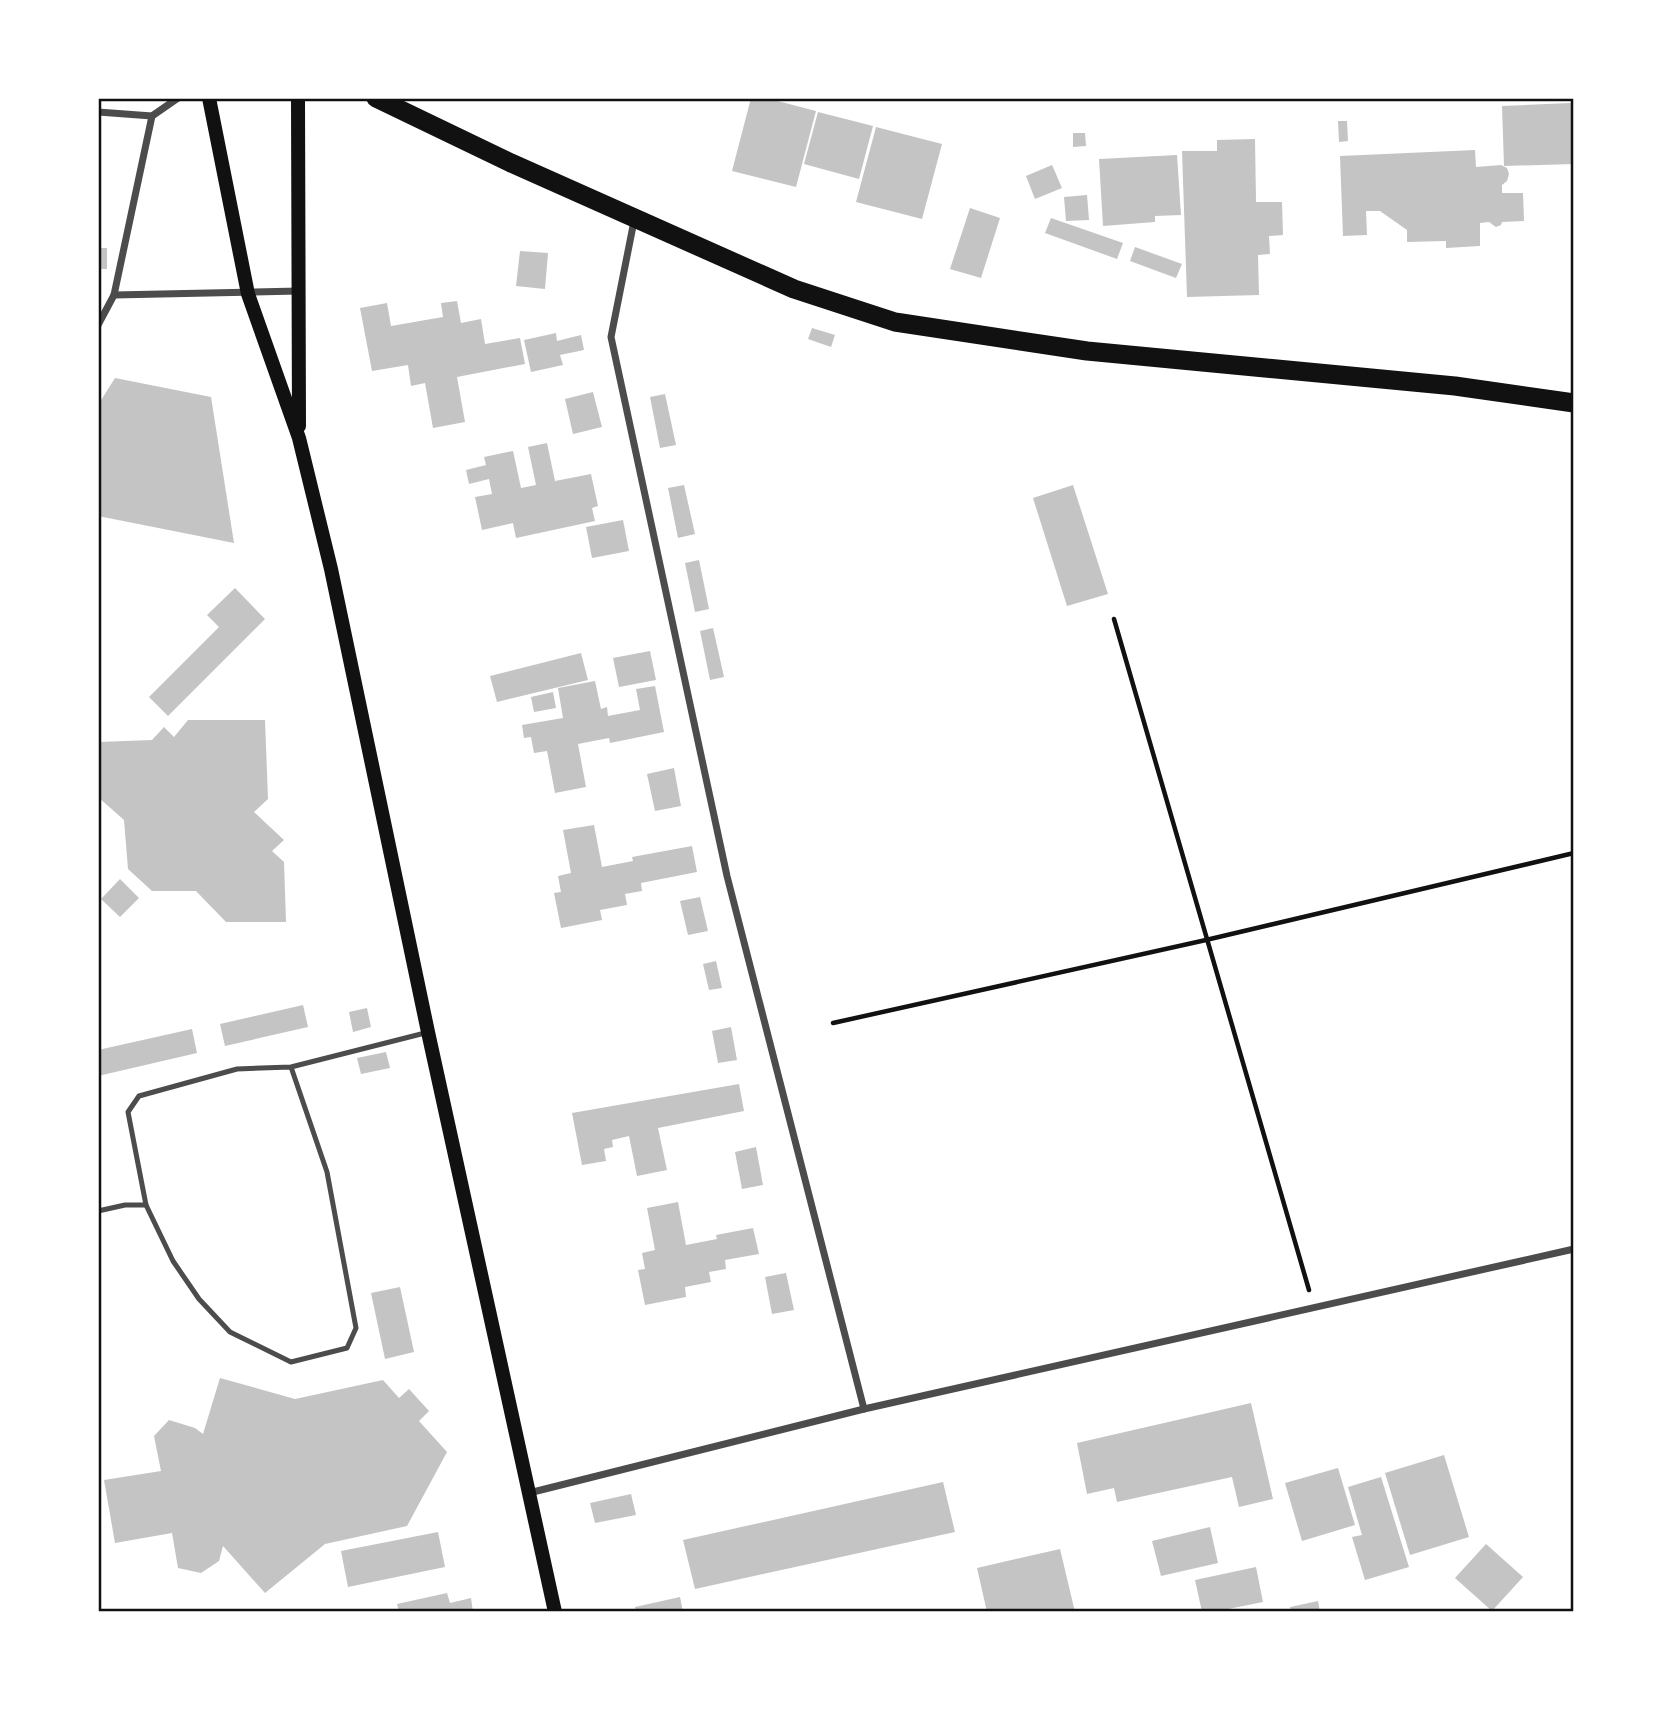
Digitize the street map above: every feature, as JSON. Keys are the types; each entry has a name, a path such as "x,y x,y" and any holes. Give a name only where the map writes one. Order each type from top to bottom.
{"highway":[{"path":"376,98 452,136 794,289 895,322 1087,351 1455,386 1574,404"}],"main road":[{"path":"209,98 248,293 299,438 331,569 428,1032 555,1612"},
{"path":"298,98 299,438"}],"street":[{"path":"98,112 152,116 178,98"},
{"path":"98,325 114,295 152,116"},
{"path":"635,217 611,337 727,876 863,1409"},
{"path":"114,295 300,291"},
{"path":"529,1493 863,1409 1574,1249"}],"lane":[{"path":"291,1067 327,1171 356,1328 347,1348 291,1362 230,1332 199,1299 173,1262 146,1205 128,1112 139,1096 237,1069 291,1067 428,1032"},
{"path":"98,1211 125,1205 146,1205"}],"path":[{"path":"1114,619 1314,1307"},
{"path":"834,1023 1206,940 1574,853"}],"building":[{"path":"751,98 766,98 816,111 796,187 732,171"},
{"path":"1574,103 1574,164 1504,166 1502,106"},
{"path":"818,112 873,126 859,179 804,164"},
{"path":"1338,121 1347,121 1348,141 1339,142"},
{"path":"876,127 942,144 922,219 856,202"},
{"path":"1073,133 1085,133 1086,146 1073,147"},
{"path":"1255,139 1256,202 1282,202 1283,235 1269,236 1270,254 1258,255 1259,295 1187,297 1182,151 1217,151 1217,140"},
{"path":"1475,150 1476,167 1501,165 1507,168 1509,174 1502,185 1502,193 1523,193 1524,221 1502,222 1496,227 1489,222 1480,223 1480,246 1446,248 1446,241 1407,242 1407,230 1380,211 1366,211 1367,235 1343,236 1340,156"},
{"path":"1177,155 1181,215 1155,216 1155,222 1103,226 1099,159"},
{"path":"1052,165 1062,188 1035,199 1026,176"},
{"path":"1087,195 1089,220 1066,221 1064,197"},
{"path":"970,208 1000,218 981,278 950,269"},
{"path":"1051,218 1123,243 1117,259 1045,233"},
{"path":"1135,247 1182,264 1176,278 1130,261"},
{"path":"98,248 107,248 107,269 98,269"},
{"path":"520,251 548,253 545,289 516,286"},
{"path":"457,301 461,323 481,319 485,344 520,338 525,364 457,377 465,422 433,428 425,383 411,386 408,365 372,371 360,308 387,303 391,326 443,317 441,303"},
{"path":"812,328 835,335 831,347 808,339"},
{"path":"556,333 557,341 581,335 584,350 560,355 563,365 531,372 524,340"},
{"path":"115,378 211,397 234,543 98,516 98,405"},
{"path":"593,392 602,427 573,434 565,399"},
{"path":"665,394 676,445 660,448 650,397"},
{"path":"547,443 555,481 591,474 598,506 592,508 595,521 516,538 513,523 482,530 475,497 492,494 489,479 469,484 466,470 486,465 484,457 513,451 521,488 536,485 528,447"},
{"path":"684,485 695,534 678,538 668,488"},
{"path":"1073,485 1108,594 1067,606 1033,498"},
{"path":"623,520 629,551 592,558 586,527"},
{"path":"699,560 709,609 695,612 685,563"},
{"path":"235,588 265,619 168,716 149,697 219,627 207,615"},
{"path":"713,628 724,677 710,680 700,631"},
{"path":"650,651 656,680 619,687 613,658"},
{"path":"581,653 588,680 497,702 490,676"},
{"path":"595,681 601,709 607,707 608,716 640,710 636,689 655,686 664,732 610,743 609,738 578,744 586,787 555,793 547,751 534,753 531,737 524,738 522,725 563,718 558,688"},
{"path":"553,692 556,708 534,712 531,697"},
{"path":"188,720 265,720 268,799 254,812 284,840 272,851 284,862 286,922 226,922 196,891 152,891 128,869 124,820 98,797 98,742 152,740 164,727 174,737"},
{"path":"674,768 681,806 655,811 647,774"},
{"path":"594,825 602,867 633,861 632,857 692,846 697,872 641,883 642,891 625,894 627,905 600,910 602,920 561,928 554,893 561,892 558,876 571,873 563,830"},
{"path":"120,879 139,898 120,917 101,899"},
{"path":"700,897 708,931 688,935 680,901"},
{"path":"716,961 722,988 709,990 703,964"},
{"path":"303,1005 308,1027 225,1046 220,1024"},
{"path":"367,1008 371,1027 353,1032 349,1012"},
{"path":"731,1027 737,1060 718,1063 712,1031"},
{"path":"192,1029 197,1053 98,1076 98,1050"},
{"path":"386,1052 390,1068 361,1074 357,1058"},
{"path":"739,1084 744,1111 658,1128 667,1170 637,1176 629,1136 612,1140 613,1147 604,1149 606,1161 582,1165 572,1113"},
{"path":"756,1147 763,1185 742,1189 735,1152"},
{"path":"678,1202 686,1245 717,1239 716,1235 753,1228 759,1254 725,1260 726,1269 709,1272 711,1282 685,1287 686,1297 645,1305 638,1270 645,1269 642,1253 655,1250 647,1208"},
{"path":"786,1273 794,1310 772,1314 765,1277"},
{"path":"400,1287 414,1352 385,1359 371,1293"},
{"path":"220,1378 295,1399 383,1380 399,1398 409,1389 429,1411 419,1421 447,1452 407,1526 325,1544 265,1593 223,1546 219,1561 201,1573 178,1568 172,1533 115,1543 104,1480 161,1471 154,1436 169,1420 195,1428 203,1434"},
{"path":"1251,1403 1273,1499 1239,1507 1232,1477 1117,1502 1114,1488 1087,1494 1077,1443"},
{"path":"1444,1455 1469,1537 1410,1555 1385,1473"},
{"path":"1338,1468 1355,1525 1302,1541 1285,1483"},
{"path":"1381,1477 1409,1567 1365,1580 1352,1537 1362,1535 1348,1487"},
{"path":"943,1482 955,1532 695,1589 683,1540"},
{"path":"631,1494 636,1515 595,1523 590,1503"},
{"path":"1210,1527 1218,1563 1161,1576 1152,1541"},
{"path":"438,1532 445,1567 348,1587 341,1551"},
{"path":"1486,1544 1523,1577 1492,1611 1455,1578"},
{"path":"1060,1549 1075,1612 987,1612 977,1568"},
{"path":"1256,1567 1263,1602 1202,1612 1195,1580"},
{"path":"447,1593 450,1603 471,1598 473,1612 399,1612 397,1604"},
{"path":"680,1597 683,1612 636,1612 635,1607"},
{"path":"1318,1601 1320,1612 1291,1612 1290,1607"}]}
